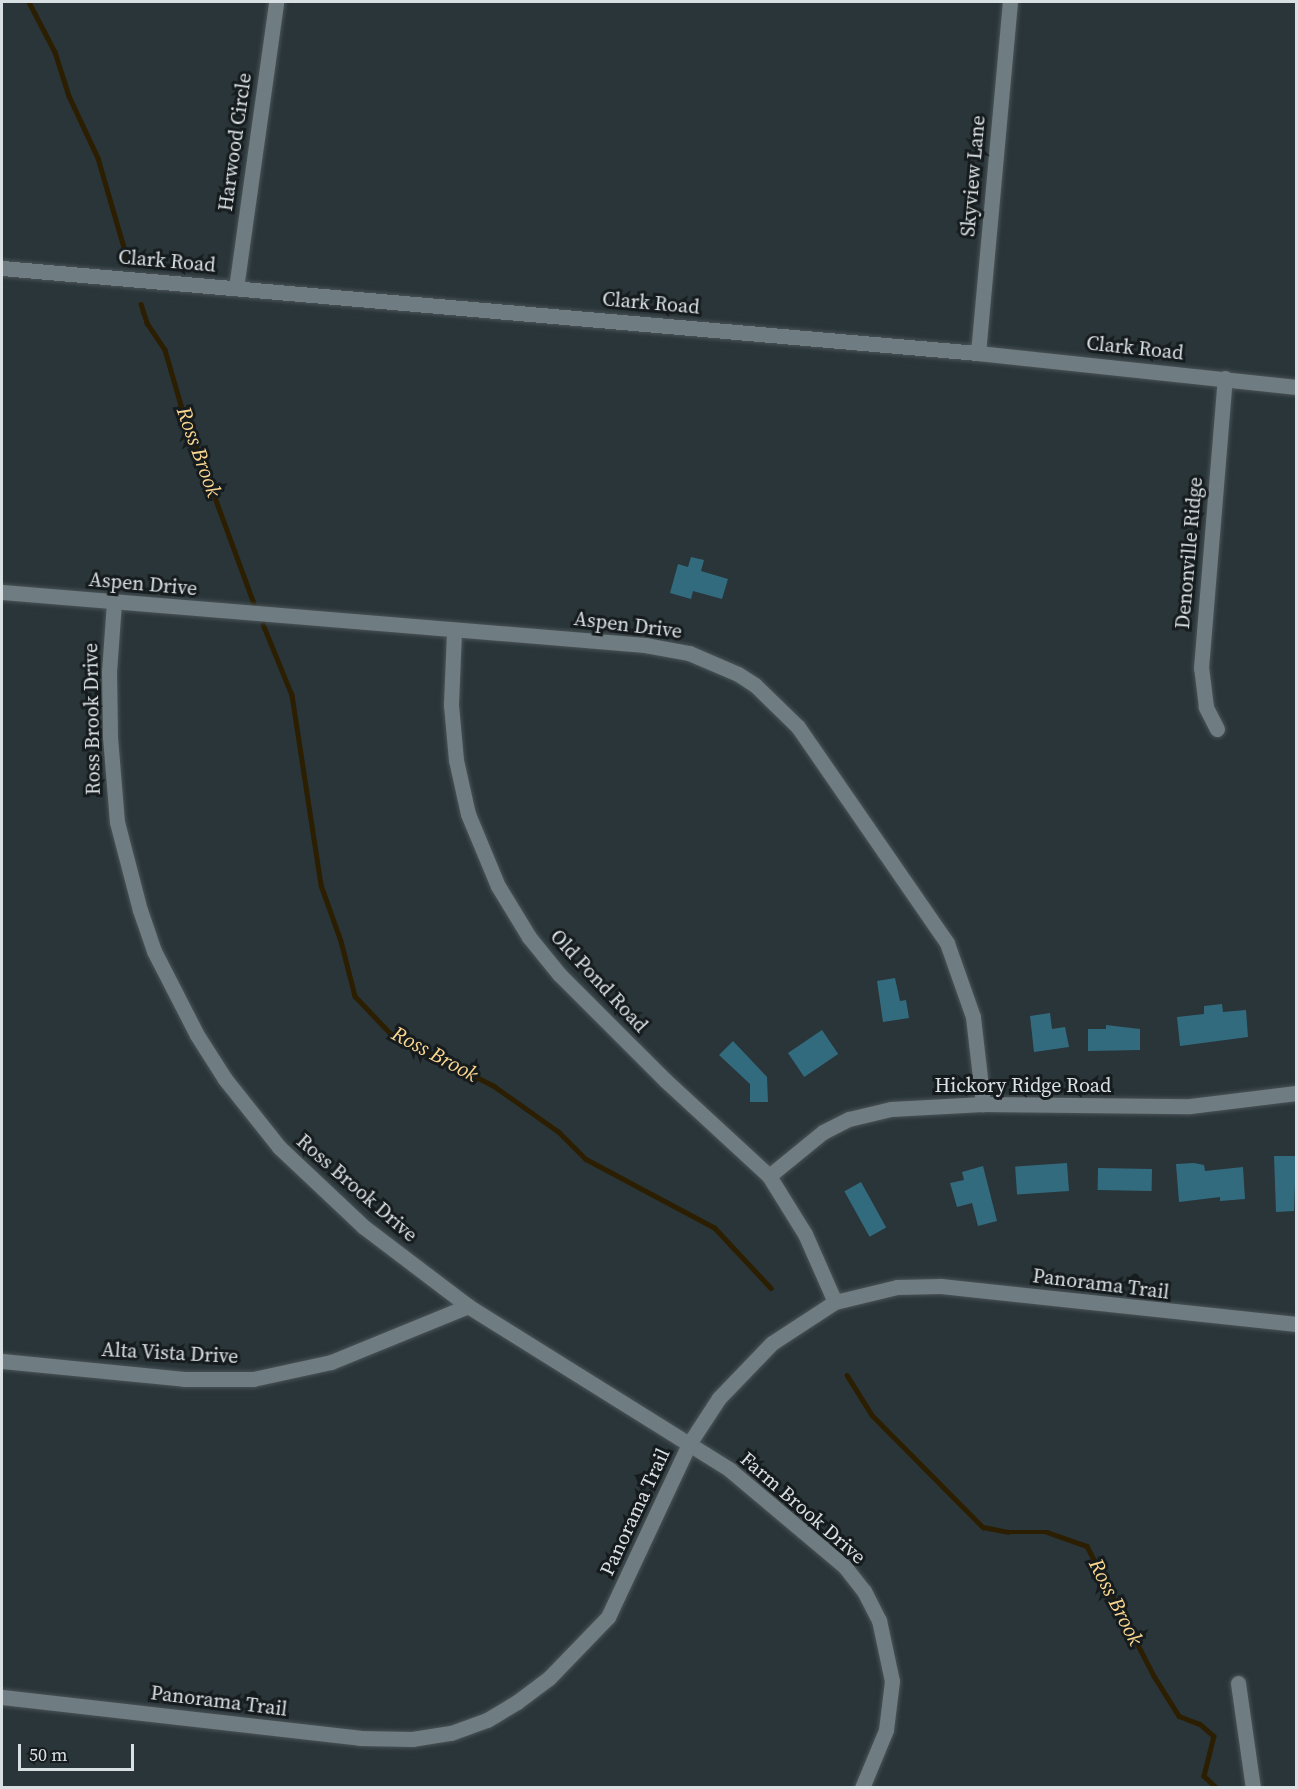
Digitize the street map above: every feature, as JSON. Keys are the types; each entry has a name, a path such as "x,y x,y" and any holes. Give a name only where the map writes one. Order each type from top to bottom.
{"street":[{"name":"Harwood Circle","path":"236,288 276,2"},
{"name":"Skyview Lane","path":"978,353 1010,2"},
{"name":"Clark Road","path":"2,268 978,353 1296,387"},
{"name":"Denonville Ridge","path":"1217,729 1206,707 1201,668 1225,378"},
{"name":"Aspen Drive","path":"2,592 454,632 645,645 713,662 755,685 798,727 947,944 973,1017 983,1104"},
{"name":"Ross Brook Drive","path":"114,602 109,671 110,737 117,822 140,910 173,990 225,1080 279,1147 364,1227 468,1306 689,1444"},
{"name":"Old Pond Road","path":"454,632 451,705 461,786 477,841 513,913 559,974 665,1080 769,1176 806,1234 835,1302"},
{"name":"Hickory Ridge Road","path":"769,1176 802,1146 849,1119 891,1109 983,1104 1190,1106 1296,1093"},
{"name":"Panorama Trail","path":"2,1697 390,1740 451,1733 487,1720 549,1678 608,1617 689,1444 719,1398 756,1357 794,1327 835,1302 897,1287 941,1286 1296,1324"},
{"name":"Alta Vista Drive","path":"2,1361 184,1379 254,1378 331,1362 468,1306"},
{"name":"Farm Brook Drive","path":"689,1444 730,1470 845,1567 864,1591 879,1620 888,1651 891,1704 876,1760 862,1788"},
{"path":"1238,1683 1253,1788"}],"building":[{"path":"691,557 704,560 701,571 728,579 722,599 693,591 691,599 670,593 678,564 688,567"},
{"path":"895,978 900,1001 906,1000 909,1018 883,1022 877,981"},
{"path":"1222,1004 1223,1012 1246,1010 1248,1037 1180,1046 1177,1017 1204,1014 1204,1006"},
{"path":"1050,1013 1052,1029 1065,1027 1069,1047 1034,1052 1030,1016"},
{"path":"1106,1025 1140,1029 1140,1050 1088,1051 1088,1029 1106,1029"},
{"path":"822,1030 838,1054 804,1077 788,1053"},
{"path":"733,1041 767,1077 768,1102 750,1102 750,1084 719,1055"},
{"path":"1274,1156 1296,1156 1294,1211 1276,1212"},
{"path":"1067,1163 1069,1191 1017,1195 1015,1167"},
{"path":"1176,1164 1204,1165 1205,1171 1243,1167 1245,1199 1220,1201 1220,1197 1179,1202"},
{"path":"983,1166 997,1221 978,1226 972,1203 957,1207 950,1183 964,1180 962,1172"},
{"path":"1098,1168 1152,1169 1152,1191 1098,1190"},
{"path":"861,1182 886,1227 870,1237 844,1191"}],"waterway":[{"name":"Ross Brook","path":"29,2 55,52 69,96 98,158 129,265"},
{"name":"Ross Brook","path":"141,304 147,323 165,350 181,405 254,603"},
{"name":"Ross Brook","path":"263,624 292,695 321,885 341,941 355,996 390,1033 494,1086 559,1132 586,1159 715,1228 771,1288"},
{"name":"Ross Brook","path":"847,1375 872,1415 983,1527 1008,1532 1047,1532 1087,1546 1154,1676 1179,1716 1200,1724 1214,1736 1204,1776 1217,1788"}]}
